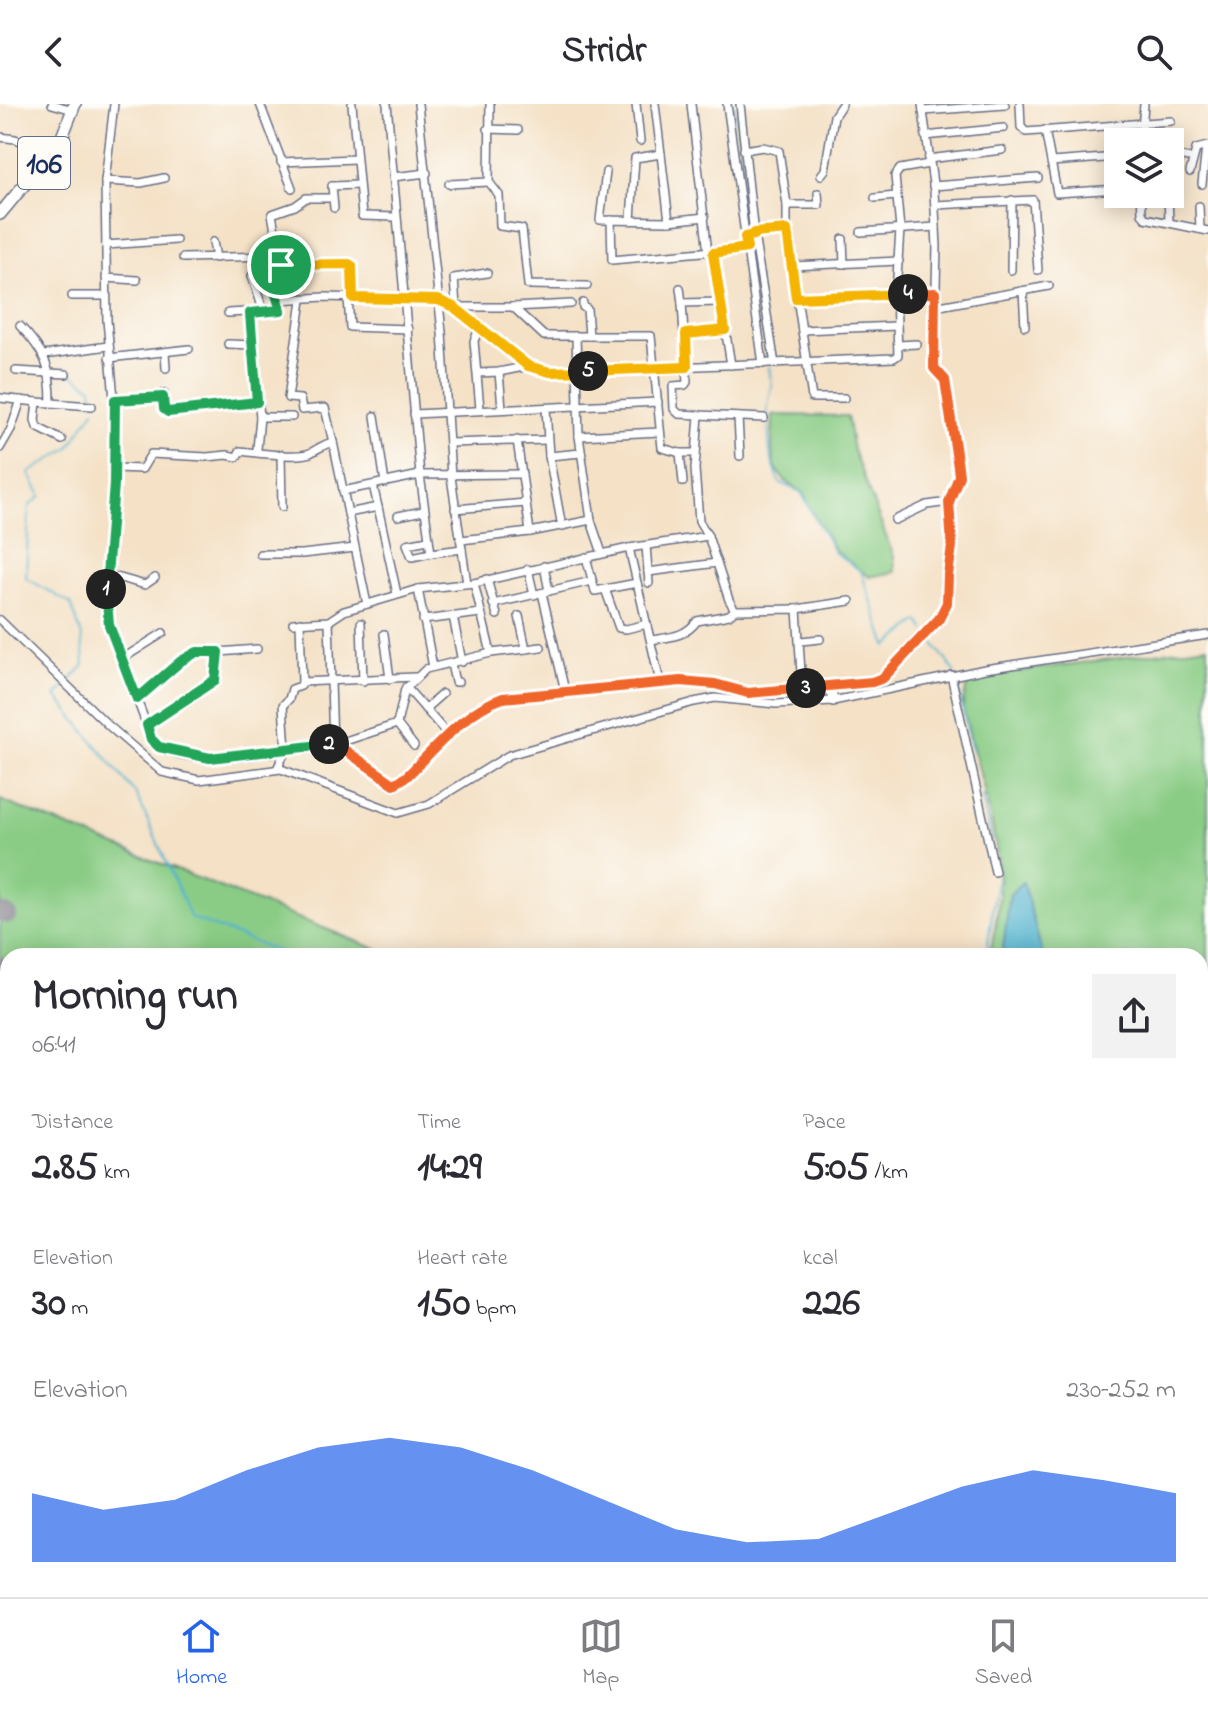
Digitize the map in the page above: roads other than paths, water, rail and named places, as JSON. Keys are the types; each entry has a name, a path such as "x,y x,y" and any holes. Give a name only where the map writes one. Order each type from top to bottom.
{"main road":[{"name":"106","path":"0,214 53,152 65,133 74,107"}],"street":[{"path":"52,104 74,107"},
{"path":"114,104 105,181 108,346 115,400 115,468 106,574 108,618 151,739 159,747 195,756 223,758 334,744 397,724"},
{"path":"260,104 292,188"},
{"path":"352,104 362,217 396,217"},
{"path":"387,104 423,511 431,553"},
{"path":"418,104 427,173 455,509 461,544 491,653"},
{"path":"490,104 489,182 499,195 500,226 521,228 528,306"},
{"path":"636,104 640,141"},
{"path":"655,104 669,221"},
{"path":"691,104 705,217 731,365"},
{"path":"727,104 751,236 769,364"},
{"path":"751,104 740,105 751,236 747,248 769,364"},
{"path":"821,175 825,170 834,116 842,104"},
{"path":"1020,104 1021,127 1026,132 1171,121"},
{"path":"1142,128 1144,104"},
{"path":"334,744 394,784 406,777 477,711 496,700 660,682 701,682 748,693 883,678 936,623 947,603 952,546 949,502 959,473 945,380 934,368 935,205 922,108 1005,105"},
{"path":"925,136 1004,128"},
{"path":"488,129 518,130"},
{"path":"1045,130 1057,193 1104,190"},
{"path":"0,137 53,152"},
{"path":"744,150 763,147 779,151 796,298 813,399 844,398"},
{"path":"1190,172 1195,149 1207,147 1202,184"},
{"path":"278,300 406,297 438,300 455,307 528,366 550,372 894,358 898,355 896,294 900,229 895,176 899,170 929,162 1002,150"},
{"path":"631,220 635,158 661,154"},
{"path":"1184,157 1189,158"},
{"path":"1051,162 1104,158"},
{"path":"281,162 356,159"},
{"path":"606,172 600,219 669,221 705,217"},
{"path":"393,177 427,173"},
{"path":"105,181 141,183 164,178"},
{"path":"933,186 1038,178"},
{"path":"449,184 489,182"},
{"path":"334,208 334,185 358,185"},
{"path":"787,205 817,206 820,201 818,193"},
{"path":"875,198 896,196"},
{"path":"280,261 272,215 306,198 332,198"},
{"path":"1011,270 1012,200"},
{"path":"935,205 1032,200 1038,270"},
{"path":"1143,208 1144,217 1204,230 1199,206"},
{"path":"1168,208 1169,222"},
{"path":"611,220 612,260 747,248"},
{"path":"861,232 936,227"},
{"path":"751,236 787,230"},
{"path":"843,239 844,264"},
{"path":"106,245 176,240"},
{"path":"213,242 216,258"},
{"path":"183,258 264,258 349,264 352,266 351,328 408,329"},
{"path":"228,313 280,311 264,258"},
{"path":"267,267 280,261"},
{"path":"792,266 899,261"},
{"path":"455,307 454,278 487,273"},
{"path":"252,276 264,313"},
{"path":"106,278 137,280"},
{"path":"528,285 587,286"},
{"path":"934,307 1049,286"},
{"path":"680,288 687,367 685,385 673,386 674,409 679,414 764,418"},
{"path":"1023,291 1025,326"},
{"path":"796,298 935,293"},
{"path":"72,296 106,296"},
{"path":"302,300 288,398 300,399 302,410 325,408 367,604"},
{"path":"682,303 720,302"},
{"path":"583,303 587,309 589,336"},
{"path":"455,307 571,304"},
{"path":"513,307 544,336 648,335 652,339 662,449 696,453"},
{"path":"250,313 260,417 257,449"},
{"path":"20,326 44,355 51,374 51,403"},
{"path":"802,330 897,326"},
{"path":"479,329 474,338 480,409"},
{"path":"686,334 725,330"},
{"path":"576,336 581,453 591,521 602,553"},
{"path":"228,344 253,345"},
{"path":"898,345 917,344"},
{"path":"44,355 108,346"},
{"path":"109,358 189,349"},
{"path":"165,352 166,368"},
{"path":"478,373 528,366"},
{"path":"16,371 66,374"},
{"path":"499,372 502,408"},
{"path":"115,400 164,395 164,409 168,412 257,402"},
{"path":"0,398 92,406"},
{"path":"0,448 11,429 21,400"},
{"path":"37,402 37,427 62,440"},
{"path":"414,414 658,402"},
{"path":"546,408 549,456 562,527"},
{"path":"699,415 696,453 699,518 735,610"},
{"path":"375,416 385,483"},
{"path":"260,417 292,417"},
{"path":"738,417 740,456"},
{"path":"579,436 660,432"},
{"path":"517,440 530,532"},
{"path":"449,443 547,440"},
{"path":"115,468 140,470 148,456 156,453 237,457 240,451 308,453 333,442"},
{"path":"549,456 581,453"},
{"path":"680,453 683,482"},
{"path":"281,454 282,507"},
{"path":"343,491 420,475 522,474"},
{"path":"373,485 397,594"},
{"path":"895,520 927,505 949,502"},
{"path":"455,509 526,503"},
{"path":"348,513 378,507"},
{"path":"398,516 423,511"},
{"path":"428,540 407,544 412,557 461,544 591,521"},
{"path":"277,769 286,750 283,705 289,699 291,689 301,686 302,682 297,622 329,621 335,615 418,589 471,583 602,553 708,536"},
{"path":"646,546 649,583"},
{"path":"260,554 331,552 355,548"},
{"path":"629,548 660,682"},
{"path":"586,557 595,591 637,583"},
{"path":"648,572 717,563"},
{"path":"542,593 544,566"},
{"path":"528,569 542,593 565,691"},
{"path":"106,574 145,585 155,578"},
{"path":"487,579 497,615"},
{"path":"493,604 592,581"},
{"path":"418,589 433,667"},
{"path":"605,589 619,628 647,624"},
{"path":"652,640 680,635 690,630 697,621 729,615 735,610 797,609 850,601"},
{"path":"797,609 802,689"},
{"path":"423,620 481,613"},
{"path":"453,616 462,662"},
{"path":"519,616 526,649"},
{"path":"0,620 141,756 162,772 199,780 277,769 385,809 405,812 429,804 509,755 694,702 715,698 776,704 833,701 951,675 1208,635"},
{"path":"329,621 329,682 334,744"},
{"path":"361,623 363,681"},
{"path":"122,659 163,633"},
{"path":"384,634 390,679"},
{"path":"801,641 820,639"},
{"path":"397,724 406,687 415,677 433,667 491,653 541,647"},
{"path":"137,699 181,661 197,652 257,649"},
{"path":"147,725 215,680 218,652"},
{"path":"451,664 455,682 458,682"},
{"path":"951,675 995,872"},
{"path":"302,682 415,677"},
{"path":"830,686 833,701"},
{"path":"406,687 448,735"},
{"path":"425,709 442,694"},
{"path":"397,724 414,746"}],"water":[{"path":"1023,882 1041,948 1003,948 1010,894"}],"waterway":[{"path":"734,104 746,190"},
{"path":"757,276 768,361"},
{"path":"769,367 772,386 767,409 770,454 779,482 801,492 834,552 861,571 887,646 919,621 925,630"},
{"path":"70,373 92,387 93,403"},
{"path":"68,683 84,665 82,636 71,604 26,578 29,506 41,496 29,473 69,448 94,410"},
{"path":"929,636 955,673"},
{"path":"956,679 972,751"},
{"path":"64,688 56,696 136,794 191,918 269,948"},
{"path":"982,796 992,841"},
{"path":"987,948 998,875"}]}
